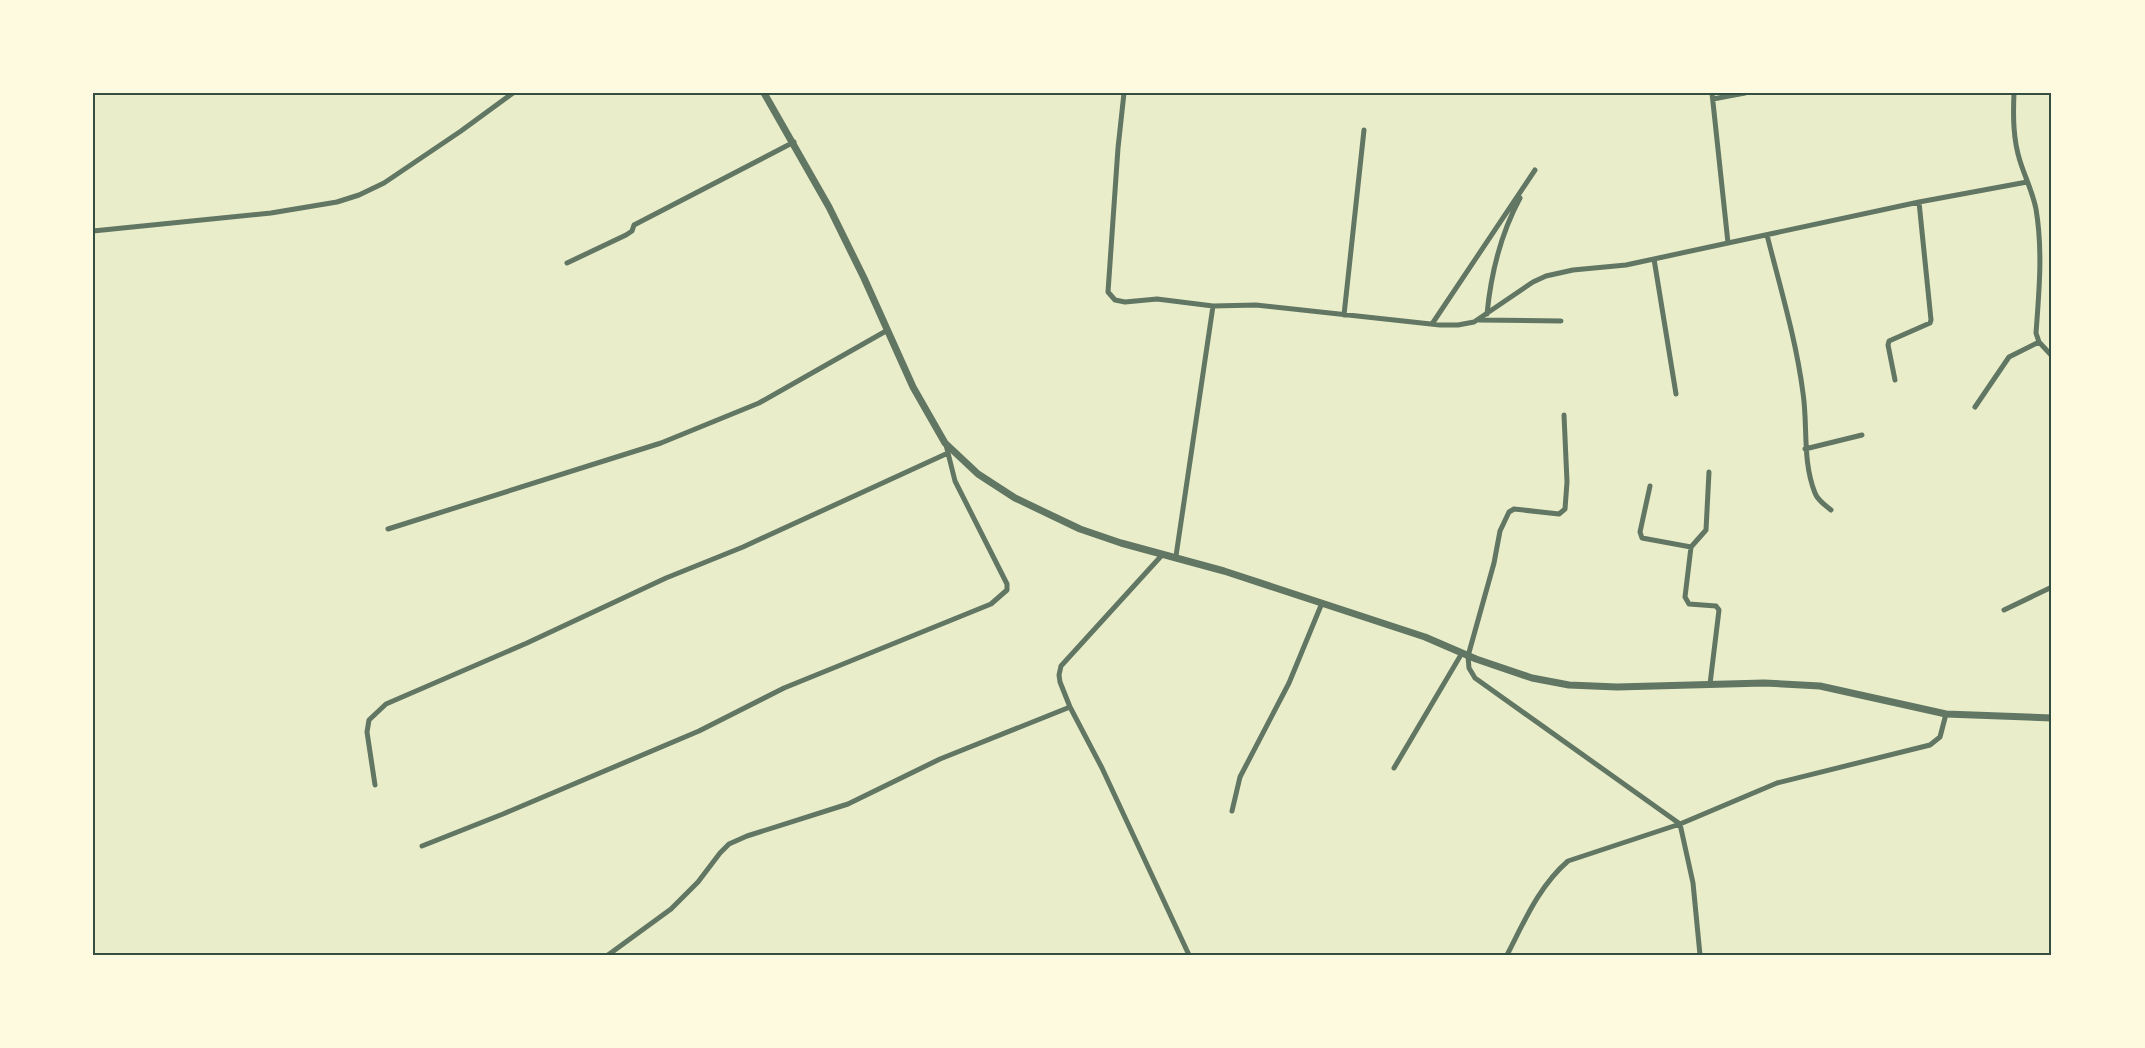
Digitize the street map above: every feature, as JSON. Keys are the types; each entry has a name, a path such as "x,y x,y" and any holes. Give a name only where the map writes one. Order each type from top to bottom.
{"street":[{"path":"93,231 271,213 337,202 359,195 394,176 513,93"},
{"path":"422,846 699,731 784,688 991,604 1007,590 1007,584 955,481 945,443 913,387 854,258 794,142 764,93"},
{"path":"1124,93 1108,292 1115,300 1125,302 1157,300 1213,306 1256,305 1432,324 1458,325 1479,320 1561,321"},
{"path":"1728,243 1713,96 1745,93"},
{"path":"2014,93 2015,143 2035,206 2039,229 2041,254 2036,333 2039,342 2052,356"},
{"path":"1344,315 1364,130"},
{"path":"567,263 626,235 632,231 634,225 794,142"},
{"path":"1432,324 1535,170 1503,237 1491,279 1487,314"},
{"path":"1479,320 1533,282 1546,276 1654,259 1919,202 2027,182"},
{"path":"1895,380 1889,341 1931,320 1919,202"},
{"path":"1767,235 1804,394 1805,449 1815,493 1819,500 1831,510"},
{"path":"1654,259 1676,394"},
{"path":"1176,556 1213,306"},
{"path":"388,529 661,443 759,403 886,331"},
{"path":"1975,407 2008,357 2039,342"},
{"path":"1394,768 1465,655 1494,563 1500,531 1509,512 1514,509 1559,514 1565,509 1567,482 1564,415"},
{"path":"1805,449 1862,435"},
{"path":"945,443 978,474 1016,498 1080,530 1176,556 1322,603 1425,637 1465,655 1532,678 1569,685 1617,687 1764,683 1820,686 1946,714 2052,718"},
{"path":"375,785 367,732 369,720 386,704 527,643 666,578 743,547 948,453"},
{"path":"1709,472 1706,530 1691,547 1685,597 1689,604 1716,606 1719,610 1710,684"},
{"path":"1650,486 1640,532 1642,538 1691,547"},
{"path":"1163,554 1061,666 1059,675 1070,707 1102,768 1190,955"},
{"path":"2004,610 2052,587"},
{"path":"1232,811 1240,777 1289,683 1322,603"},
{"path":"1465,655 1469,669 1475,678 1680,824 1693,883 1700,955"},
{"path":"608,955 671,909 698,882 729,844 747,836 848,804 940,759 1070,707"},
{"path":"1507,955 1529,910 1554,873 1568,861 1680,824 1777,783 1930,745 1940,738 1946,714"}]}
